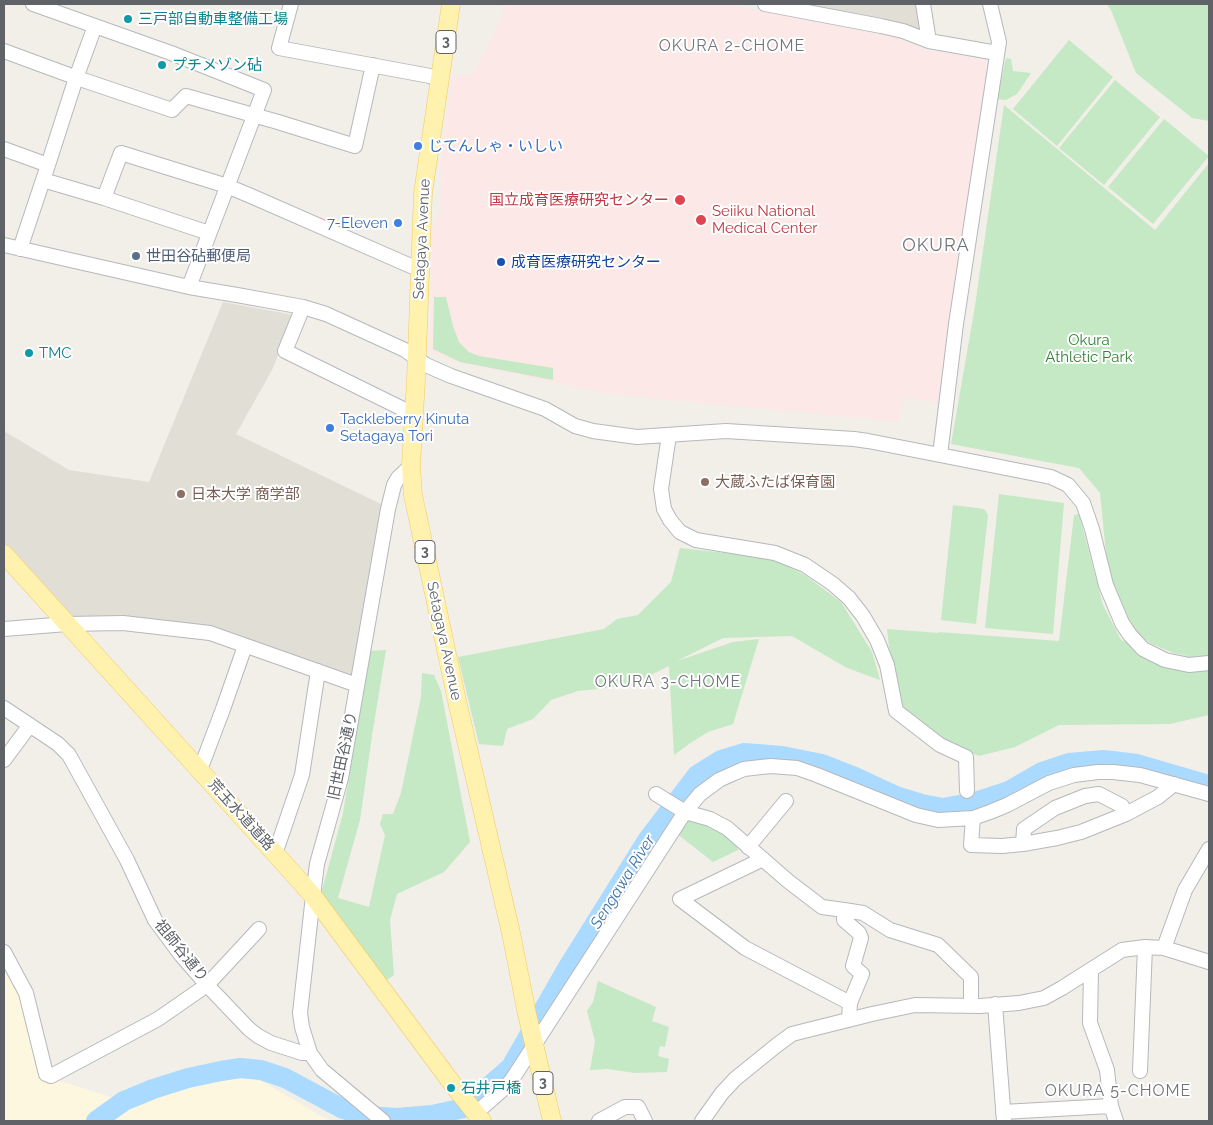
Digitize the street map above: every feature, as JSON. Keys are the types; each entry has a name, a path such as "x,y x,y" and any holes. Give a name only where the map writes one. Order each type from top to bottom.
{"main road":[{"name":"Setagaya Avenue","path":"451,4 423,193 411,466 413,495 457,701 552,1121"},
{"name":"荒玉水道道路","path":"4,554 312,896 477,1115"}],"street":[{"path":"33,4 55,7 95,26 171,52 264,90 189,287"},
{"path":"291,4 279,48 430,76 440,81"},
{"path":"765,4 881,26 903,31 929,41 997,53"},
{"path":"923,4 929,41"},
{"path":"940,454 956,324 999,42 990,4"},
{"path":"20,249 95,26"},
{"path":"4,51 76,78 172,110 186,96 355,146 373,65"},
{"path":"4,149 48,165"},
{"path":"104,198 121,153 227,186 420,270"},
{"path":"43,180 209,233"},
{"path":"4,245 189,287 238,294 303,307 326,314 405,350 426,365 451,376 545,409 576,426 598,432 636,437 726,431 854,439 940,454 1051,477 1068,485 1083,503 1092,529 1106,585 1120,620 1130,635 1143,648 1166,660 1189,665 1209,662"},
{"path":"303,307 285,351 403,409 414,410"},
{"path":"669,435 661,489 664,508 670,520 680,532 696,540 774,554 805,564 849,598 863,616 877,640 887,665 896,711 940,745 966,757 966,791"},
{"name":"旧世田谷通り","path":"310,1053 300,1014 317,864 341,778 388,509 394,485 398,478 411,466"},
{"path":"388,509 394,502 403,501 409,501 415,508"},
{"path":"4,628 123,623 210,633 357,685"},
{"path":"198,768 204,762 245,646"},
{"path":"275,854 302,775 318,672"},
{"name":"祖師谷通り","path":"4,708 58,744 68,755 127,860 154,920 181,956 249,1029 258,1036 270,1043 302,1054 310,1053"},
{"path":"4,760 30,725"},
{"path":"477,1115 506,1086 684,812 700,794 719,780 744,769 771,766 790,767 805,771 916,815 944,820 973,818 1007,806 1049,783 1074,775 1098,772 1140,775 1209,794"},
{"path":"973,818 971,846 1023,844 1081,832 1126,814 1158,797 1174,784"},
{"path":"1023,844 1024,829 1055,808 1086,796 1099,794 1122,806 1126,814"},
{"path":"660,796 684,812 710,819 727,828 822,907 862,913 890,930 938,945 971,978 971,1005"},
{"path":"748,847 786,801"},
{"path":"1164,948 1185,890 1209,849"},
{"path":"763,859 680,899 745,948 850,1003"},
{"path":"844,910 844,920 859,933 861,938 853,966 862,974 850,1003 849,1020"},
{"path":"4,952 26,992 46,1074 51,1076 158,1019 207,985 259,929"},
{"path":"1140,1071 1145,947"},
{"path":"705,1120 722,1093 735,1079 792,1034 915,1005 1019,1003 1044,998 1122,950 1145,947 1164,948 1209,962"},
{"path":"1091,970 1090,1024 1107,1070 1111,1106 1116,1121"},
{"path":"995,1004 1003,1116 1111,1106"},
{"path":"310,1053 322,1070 383,1121"},
{"path":"599,1121 625,1107 638,1107 645,1121"}],"shaded area":[{"name":"Seiiku National Medical Center","path":"504,4 727,4 898,38 927,50 989,60 939,403 904,397 898,422 609,394 451,361 430,351 432,229 439,211 442,178 440,164 452,75 469,76 488,47 502,16"},
{"path":"792,4 917,4 922,30 862,19"},
{"name":"日本大学 商学部","path":"223,302 294,315 272,370 236,434 383,505 353,680 212,630 68,621 4,547 4,431 69,470 149,482"},
{"path":"4,960 21,992 41,1075 139,1106 180,1089 224,1075 255,1077 332,1121 4,1121"}],"green space":[{"path":"1107,4 1209,4 1209,121 1192,118 1136,73"},
{"path":"1069,40 1113,77 1057,146 1013,109"},
{"path":"1006,58 1011,59 1013,71 1031,73 1017,94 1006,100 997,99"},
{"path":"1115,80 1160,117 1104,185 1059,148"},
{"name":"Okura Athletic Park","path":"1004,105 1155,230 1209,163 1209,715 1170,724 1059,725 1015,747 979,756 941,740 904,710 889,647 887,629 1059,641 1074,515 1079,514 1103,605 1121,640 1166,657 1188,655 1176,654 1152,644 1131,630 1117,605 1107,563 1100,493 1079,468 951,444 975,306"},
{"path":"1164,119 1209,156 1153,224 1108,187"},
{"path":"434,297 446,297 459,342 469,352 479,356 553,368 553,380 460,362 433,349"},
{"path":"999,494 1064,503 1053,634 985,628"},
{"path":"953,505 984,509 988,515 976,624 941,620"},
{"path":"680,548 770,558 805,575 841,602 872,652 880,680 847,668 792,636 723,638 677,661 733,642 759,639 733,724 708,732 674,755 669,666 636,685 578,691 551,700 533,719 507,729 503,746 479,744 458,657 604,629 617,619 638,615 671,582"},
{"path":"386,650 360,820 338,898 369,907 385,835 380,824 383,814 393,814 401,793 421,697 422,673 434,675 441,691 470,842 444,872 397,894 390,920 394,975 384,982 320,898 343,813 370,651"},
{"path":"687,818 708,823 739,844 738,850 713,862 676,833"},
{"path":"598,981 656,1007 652,1021 669,1027 665,1047 660,1046 658,1056 669,1059 667,1072 635,1073 608,1069 590,1070 595,1041 587,1011 593,1002"}],"waterway":[{"name":"Sengawa River","path":"96,1121 124,1101 153,1089 188,1078 240,1068 261,1070 285,1078 343,1109 367,1116 397,1118 432,1115 464,1108 511,1067 568,967 648,839 697,775 721,760 744,753 782,756 822,764 896,796 943,808 975,802 1009,791 1042,772 1069,763 1104,760 1137,764 1209,785"}],"place":[{"name":"三戸部自動車整備工場","path":"128,19"},
{"name":"プチメゾン砧","path":"162,65"},
{"name":"じてんしゃ・いしい","path":"418,146"},
{"name":"国立成育医療研究センター","path":"680,200"},
{"name":"Seiiku National Medical Center","path":"701,220"},
{"name":"7-Eleven","path":"398,223"},
{"name":"世田谷砧郵便局","path":"136,256"},
{"name":"成育医療研究センター","path":"501,262"},
{"name":"TMC","path":"29,353"},
{"name":"Tackleberry Kinuta Setagaya Tori","path":"330,428"},
{"name":"大蔵ふたば保育園","path":"705,482"},
{"name":"日本大学 商学部","path":"181,494"},
{"name":"石井戸橋","path":"451,1088"}],"district":[{"name":"OKURA 2-CHOME","path":"732,46"},
{"name":"OKURA","path":"936,246"},
{"name":"OKURA 3-CHOME","path":"668,682"},
{"name":"OKURA 5-CHOME","path":"1118,1091"}]}
